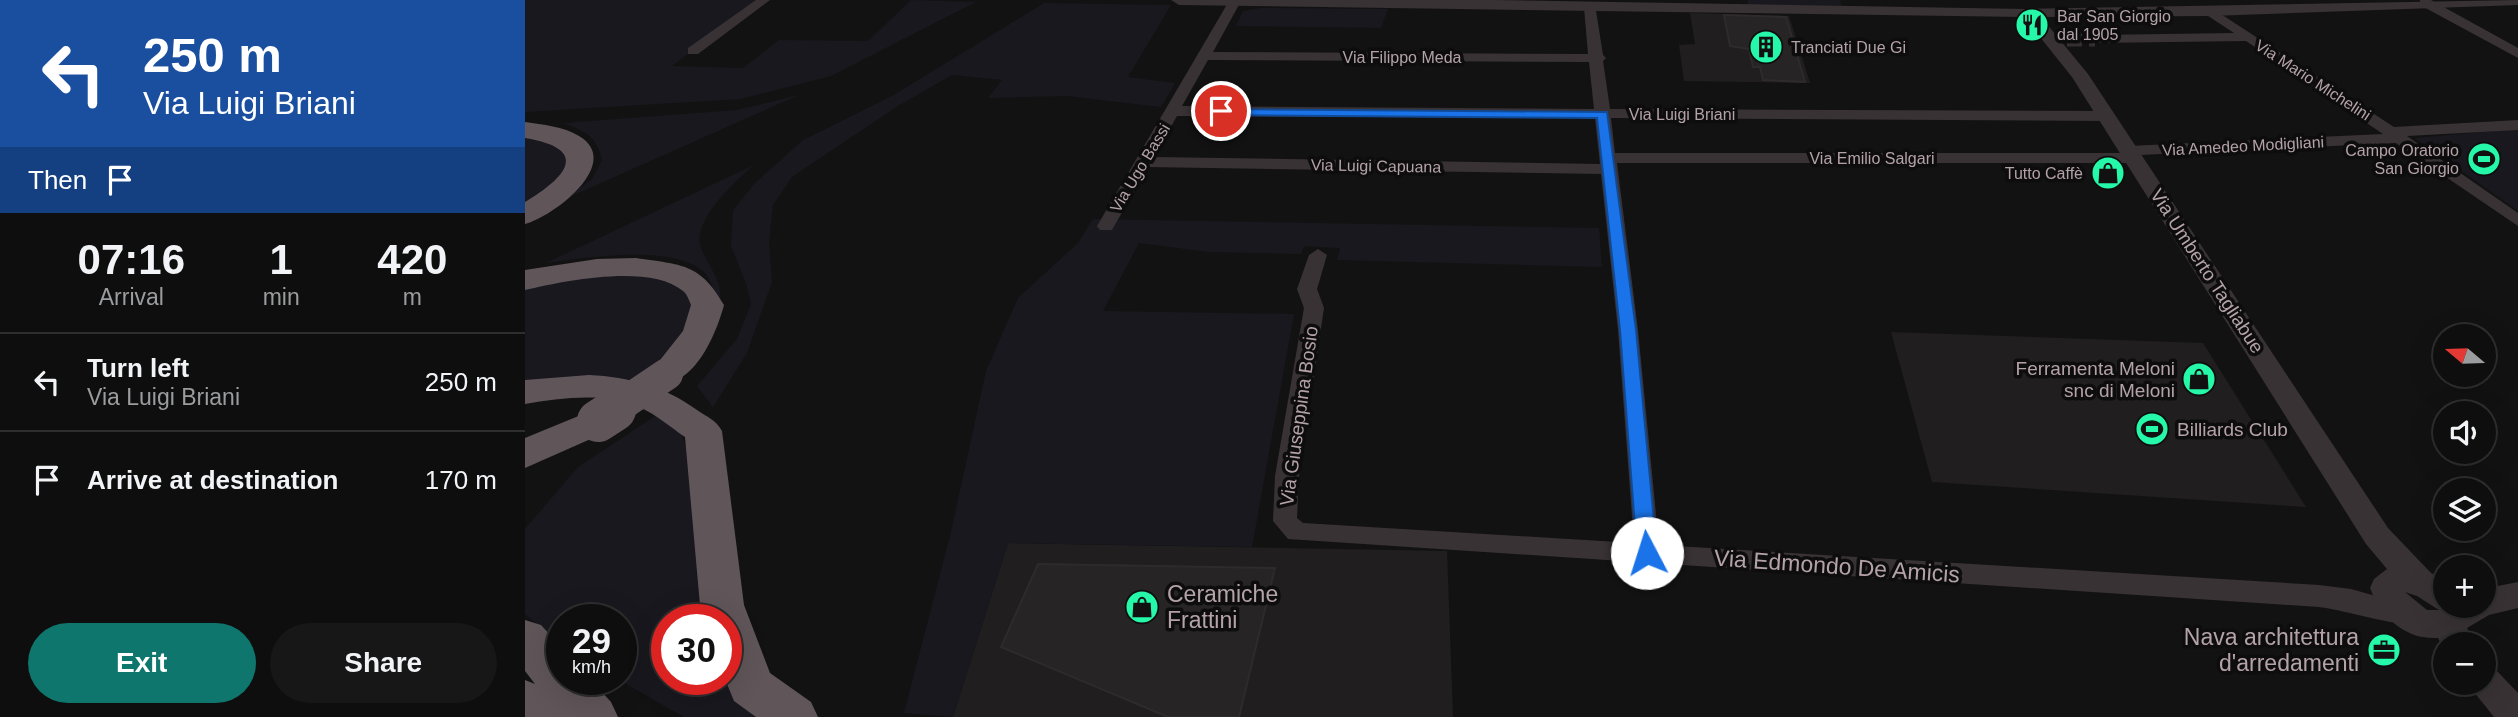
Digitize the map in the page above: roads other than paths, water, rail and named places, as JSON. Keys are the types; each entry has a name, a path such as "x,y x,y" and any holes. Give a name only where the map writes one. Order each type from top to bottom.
{"highway":[{"path":"525,130 562,137 576,145 582,157 579,173 564,190 525,215"},
{"path":"525,279 593,266 656,268 682,275 700,288 707,305 706,324 693,349 667,374 598,421 525,454"},
{"path":"525,392 569,388 608,389 652,398 703,431 722,605 751,686 795,717"},
{"path":"525,639 594,717"},
{"path":"525,701 558,717"}],"street":[{"path":"693,51 764,0"},
{"path":"1179,0 1502,2 1590,7 2019,8 2056,13 2210,11 2518,0"},
{"name":"Via Ugo Bassi","path":"1106,226 1235,1"},
{"path":"2425,2 2518,54"},
{"path":"1590,7 1599,58 1628,330 1647,553"},
{"name":"Via Umberto Tagliabue","path":"2019,8 2060,39 2106,116 2377,536 2433,606"},
{"name":"Via Mario Michelini","path":"2210,11 2518,221"},
{"path":"2095,38 2247,37"},
{"name":"Via Filippo Meda","path":"1205,56 1599,58"},
{"name":"Via Luigi Briani","path":"1174,111 2106,116"},
{"name":"Via Amedeo Modigliani","path":"2132,154 2514,125"},
{"name":"Via Emilio Salgari","path":"1609,164 2132,154"},
{"name":"Via Luigi Capuana","path":"1143,162 1609,164"},
{"name":"Via Giuseppina Bosio","path":"1297,532 1285,521 1287,476 1314,308 1307,289 1318,255"},
{"name":"Via Edmondo De Amicis","path":"1297,532 2336,598 2433,607"},
{"path":"2496,592 2518,594"},
{"path":"2496,600 2518,594"},
{"name":"Via Edmondo De Amicis","path":"2336,598 2376,606 2433,607"},
{"path":"2496,695 2517,717"}],"tunnel":[{"path":"2067,39 2095,39"}],"place":[{"name":"Bar San Giorgio dal 1905","path":"2032,25"},
{"name":"Tranciati Due Gi","path":"1766,47"},
{"name":"Campo Oratorio San Giorgio","path":"2484,159"},
{"name":"Tutto Caffè","path":"2108,173"},
{"name":"Ferramenta Meloni snc di Meloni","path":"2199,379"},
{"name":"Billiards Club","path":"2152,429"},
{"name":"Ceramiche Frattini","path":"1142,607"},
{"name":"Nava architettura d'arredamenti","path":"2384,650"}]}
